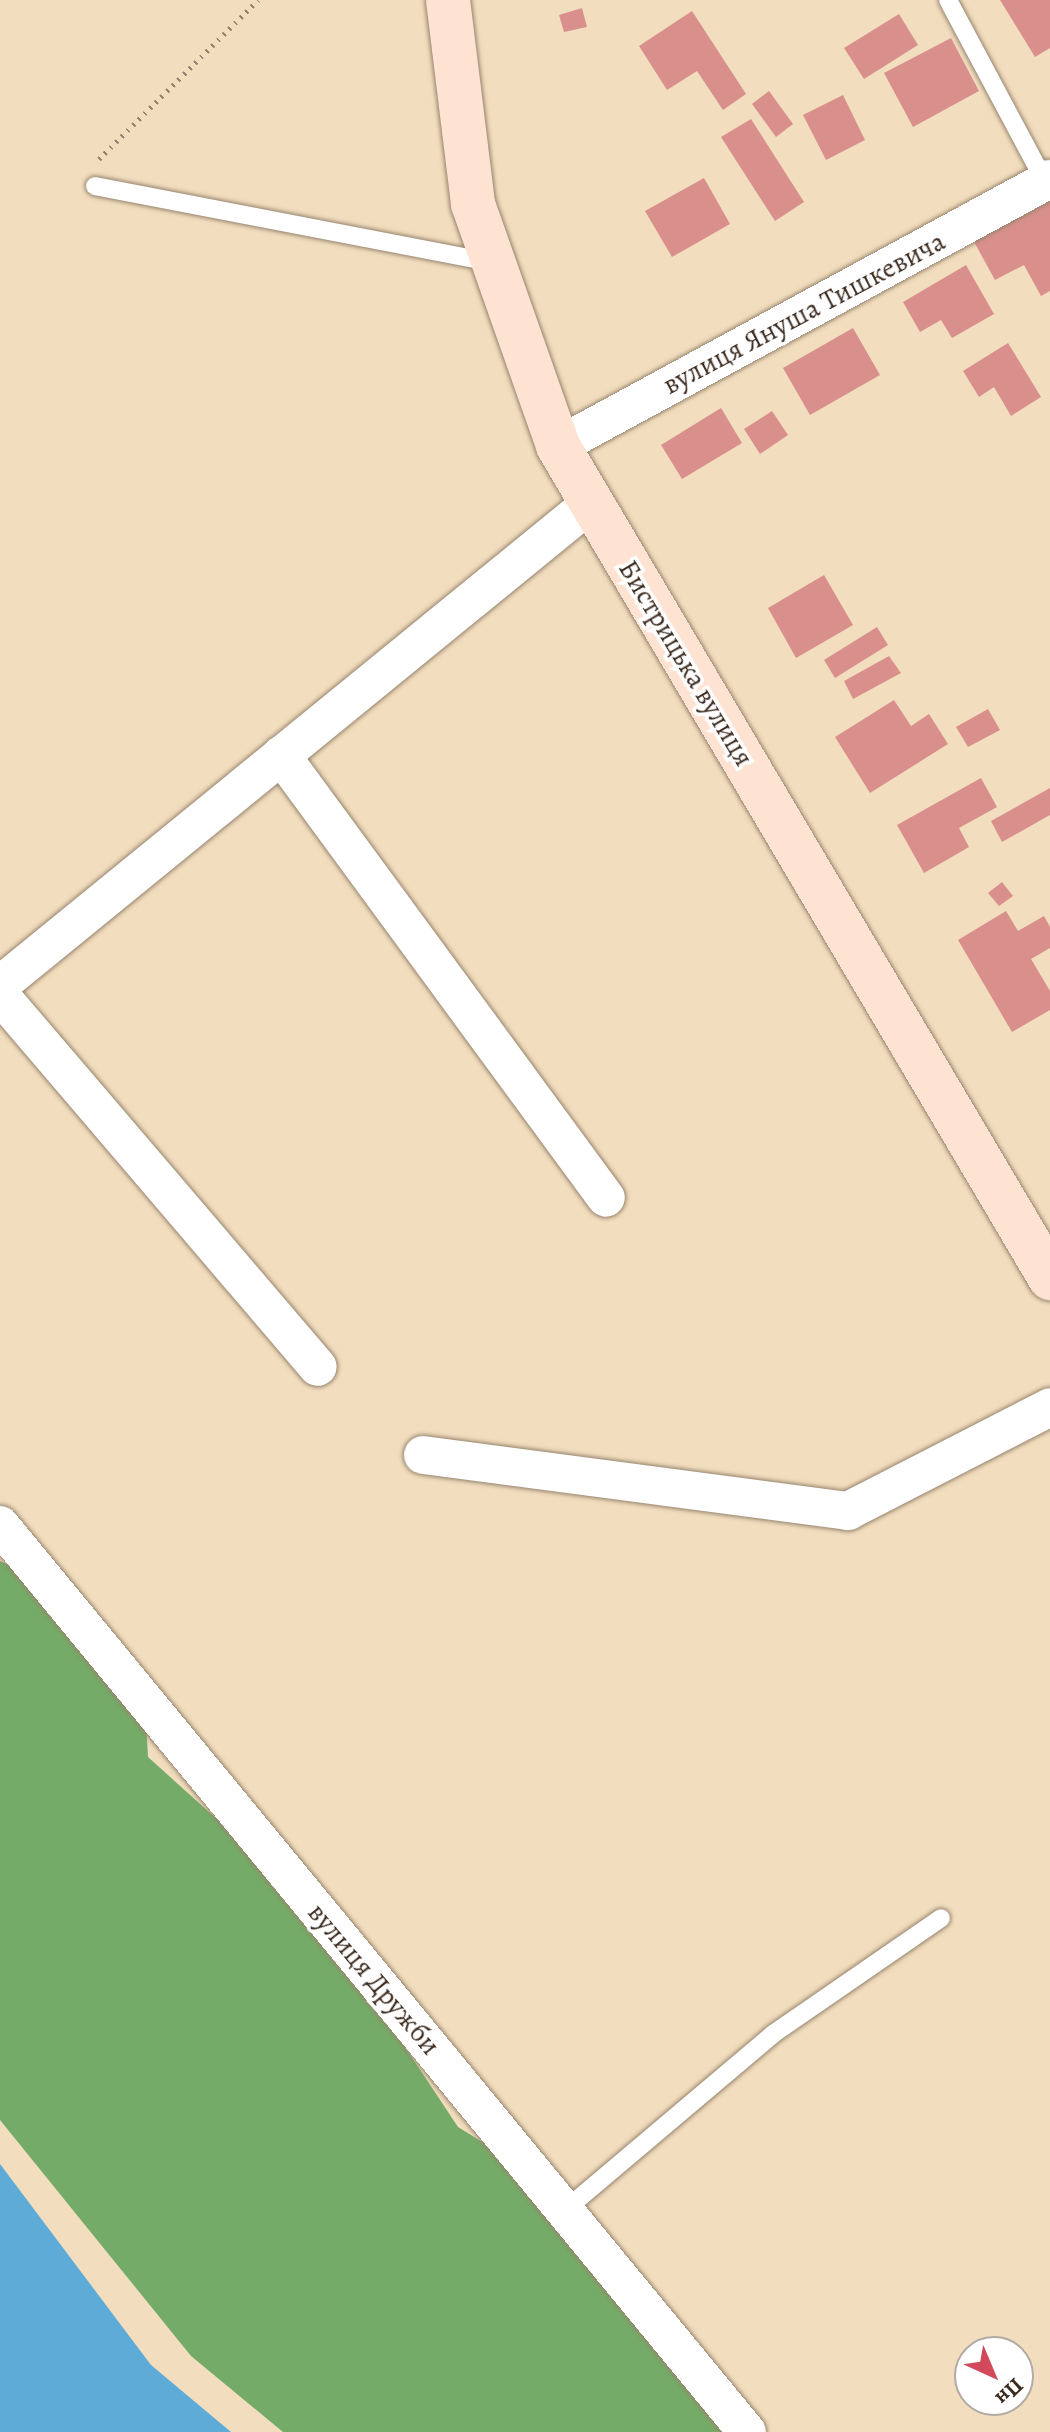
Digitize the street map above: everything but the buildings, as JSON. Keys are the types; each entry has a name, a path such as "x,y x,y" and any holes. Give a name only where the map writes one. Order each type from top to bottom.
{"street":[{"name":"Бистрицька вулиця","path":"448,0 473,204 558,446 1050,1278"},
{"name":"вулиця Януша Тишкевича","path":"558,446 1047,181"},
{"path":"0,985 591,503"},
{"path":"281,755 606,1198"},
{"path":"0,995 318,1367"},
{"path":"423,1455 848,1511 1050,1407"},
{"name":"вулиця Дружби","path":"0,1525 747,2432"}],"lane":[{"path":"948,0 1047,181"},
{"path":"95,186 493,262"},
{"path":"565,2210 773,2034 941,1918"}],"path":[{"path":"95,186 94,165 114,140 258,0"}],"green space":[{"path":"0,1561 17,1569 146,1721 148,1757 219,1821 405,2047 458,2127 505,2156 734,2432 283,2432 191,2356 0,2120"}],"water":[{"path":"0,2164 151,2365 231,2432 0,2432"}]}
